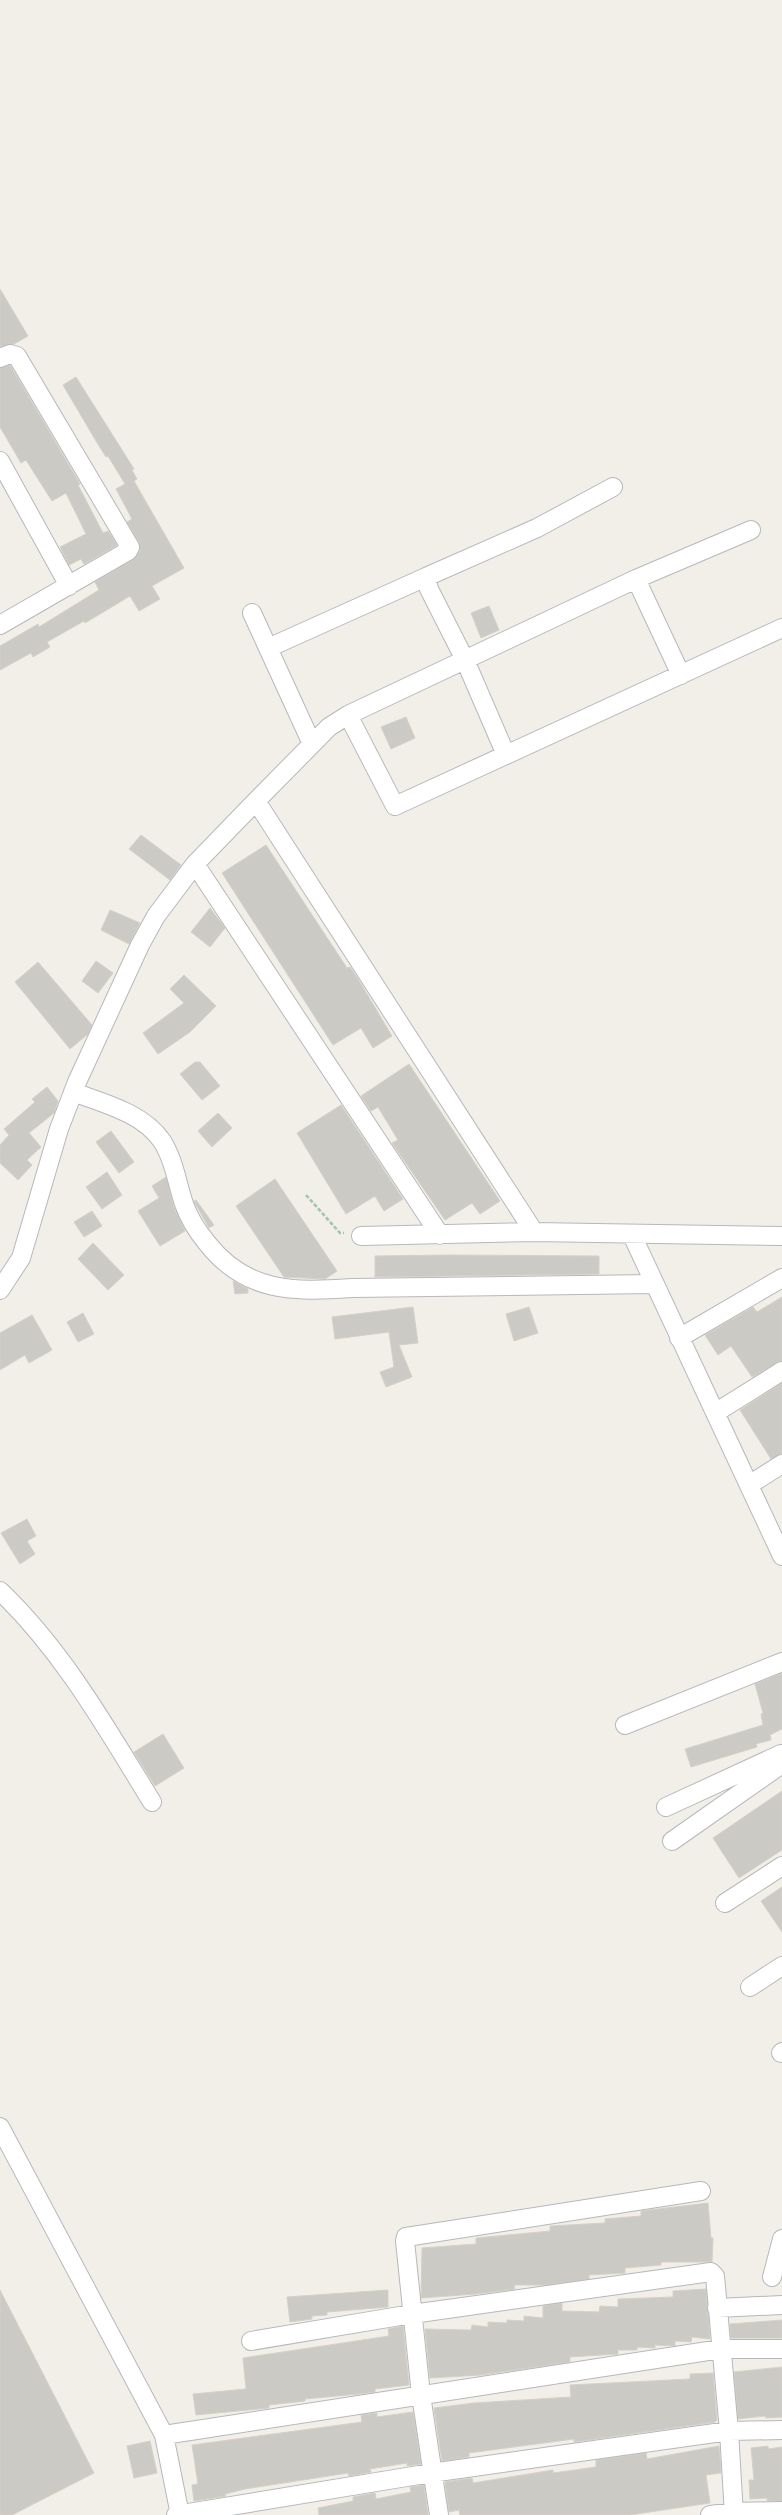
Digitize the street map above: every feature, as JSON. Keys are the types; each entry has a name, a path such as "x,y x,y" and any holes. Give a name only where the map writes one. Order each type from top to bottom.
{"street":[{"path":"0,357 10,354 17,356 130,544 128,551 0,624"},
{"path":"0,461 69,586"},
{"path":"268,648 537,528 613,487"},
{"path":"0,1290 21,1258 59,1129 73,1092 140,945 156,916 195,864 256,800 329,727 348,715 636,579 751,530"},
{"path":"426,577 428,589 465,660 506,755"},
{"path":"636,579 680,675"},
{"path":"252,613 312,744"},
{"path":"348,715 395,806 782,628"},
{"path":"256,800 534,1232"},
{"path":"195,864 440,1235"},
{"path":"73,1092 138,1119 162,1141 169,1157 184,1204 203,1238 220,1260 259,1283 306,1291 352,1288 653,1284"},
{"path":"361,1236 534,1232 632,1235 782,1236"},
{"path":"632,1235 653,1284 782,1556"},
{"path":"679,1338 782,1278"},
{"path":"715,1413 782,1371"},
{"path":"749,1485 782,1464"},
{"path":"0,1591 27,1617 69,1673 152,1802"},
{"path":"625,1725 782,1662"},
{"path":"666,1807 782,1754"},
{"path":"672,1841 782,1764"},
{"path":"725,1903 782,1866"},
{"path":"750,1988 782,1966"},
{"path":"0,2127 164,2435 179,2515 431,2473 729,2431 782,2430"},
{"path":"439,2515 431,2473 412,2314 405,2241 409,2236 701,2191"},
{"path":"772,2277 782,2240"},
{"path":"251,2341 412,2314 707,2271 711,2272 715,2276 729,2431 734,2513"},
{"path":"717,2308 782,2305"},
{"path":"164,2435 721,2349 782,2349"},
{"path":"710,2515 782,2511"}],"path":[{"path":"306,1195 340,1233 361,1236"}],"building":[{"path":"0,289 28,336 14,344 0,347"},
{"path":"10,365 80,484 78,485 103,533 108,531 117,545 84,564 81,559 69,565 60,547 86,534 66,493 52,501 26,460 21,463 0,427 0,368"},
{"path":"76,377 134,469 132,470 137,479 134,481 184,568 152,586 160,599 139,611 130,596 85,623 84,621 47,642 50,647 33,657 31,653 0,670 0,646 38,624 39,627 99,590 95,582 133,560 140,551 139,542 127,522 132,519 116,489 125,484 108,456 106,457 63,385"},
{"path":"489,606 499,630 481,638 471,613"},
{"path":"406,717 415,738 391,749 381,727"},
{"path":"141,835 181,865 170,880 129,849"},
{"path":"266,845 347,968 350,967 358,979 392,1036 373,1048 361,1028 333,1045 222,873"},
{"path":"210,908 225,928 210,947 191,932"},
{"path":"110,910 140,923 129,944 101,930"},
{"path":"96,961 113,973 98,993 82,981"},
{"path":"38,962 92,1025 88,1034 70,1049 15,982"},
{"path":"184,975 216,1006 190,1032 158,1054 143,1033 184,1003 170,989"},
{"path":"195,1062 200,1062 220,1086 202,1100 180,1074"},
{"path":"409,1064 500,1201 480,1214 472,1203 445,1220 392,1143 398,1140 378,1107 371,1111 361,1096"},
{"path":"47,1087 58,1101 54,1113 29,1133 41,1147 27,1160 32,1165 18,1180 0,1163 0,1145 9,1135 4,1129 35,1102 32,1099"},
{"path":"341,1105 403,1199 384,1211 375,1196 346,1214 297,1133"},
{"path":"218,1113 232,1128 212,1147 198,1131"},
{"path":"111,1131 134,1162 119,1173 96,1142"},
{"path":"107,1172 122,1195 102,1209 86,1187"},
{"path":"166,1177 174,1208 185,1231 160,1246 138,1211 159,1198 152,1186"},
{"path":"275,1179 337,1271 325,1279 284,1277 236,1206"},
{"path":"196,1200 214,1225 209,1228 194,1201"},
{"path":"92,1211 102,1226 84,1237 74,1222"},
{"path":"93,1243 124,1275 108,1290 78,1259"},
{"path":"375,1256 599,1256 599,1274 375,1277"},
{"path":"233,1281 248,1289 248,1293 235,1294"},
{"path":"782,1297 782,1361 752,1377 731,1346 718,1355 705,1335 753,1307 757,1312"},
{"path":"413,1307 418,1343 399,1345 412,1377 386,1387 380,1372 394,1367 389,1332 335,1339 332,1317"},
{"path":"529,1307 538,1333 514,1341 506,1314"},
{"path":"83,1313 94,1334 78,1342 67,1322"},
{"path":"32,1315 52,1350 29,1363 25,1355 0,1370 0,1333"},
{"path":"782,1383 782,1454 771,1459 740,1410"},
{"path":"27,1519 36,1536 27,1541 35,1554 20,1564 1,1533"},
{"path":"782,1673 782,1729 770,1735 771,1740 756,1744 757,1747 691,1767 685,1749 763,1725 761,1714 763,1713 755,1684"},
{"path":"163,1734 184,1768 155,1786 134,1752"},
{"path":"782,1791 782,1850 739,1878 713,1838"},
{"path":"782,1887 782,1932 761,1901"},
{"path":"708,2203 711,2238 713,2238 712,2262 661,2262 661,2265 625,2268 625,2273 589,2275 589,2279 545,2285 514,2285 515,2289 476,2294 421,2298 422,2248 476,2244 476,2238 550,2231 550,2226 605,2223 605,2219 641,2216 641,2211"},
{"path":"706,2289 710,2339 692,2337 691,2342 675,2341 675,2346 655,2345 655,2348 637,2347 637,2350 618,2350 618,2354 570,2357 570,2362 481,2375 430,2378 425,2329 471,2330 472,2325 488,2327 488,2322 507,2323 507,2320 524,2321 524,2316 543,2318 543,2306 562,2303 562,2311 599,2312 600,2306 618,2307 618,2299 673,2297 673,2291"},
{"path":"0,2290 94,2473 12,2515 0,2515"},
{"path":"388,2290 388,2307 327,2312 327,2315 312,2316 312,2319 290,2322 287,2297"},
{"path":"782,2320 782,2338 731,2338 730,2324"},
{"path":"403,2326 409,2385 375,2389 375,2392 305,2399 305,2401 269,2405 269,2408 196,2415 193,2394 246,2389 243,2358 389,2336 388,2329"},
{"path":"782,2367 782,2417 766,2418 765,2416 738,2419 734,2372"},
{"path":"713,2373 717,2420 715,2422 574,2442 574,2439 469,2453 469,2457 442,2461 434,2408 474,2403 571,2397 570,2385 690,2379 690,2374"},
{"path":"413,2412 421,2464 407,2466 407,2463 370,2469 371,2472 349,2476 348,2473 245,2489 225,2494 226,2496 194,2501 192,2485 198,2484 192,2445 362,2422 361,2415 377,2413 377,2417"},
{"path":"150,2441 157,2473 134,2478 127,2446"},
{"path":"719,2446 721,2473 706,2475 710,2503 630,2515 460,2515 459,2510 449,2512 445,2482 472,2478 473,2483 553,2470 553,2473 596,2467 596,2460 646,2453 647,2459"},
{"path":"768,2446 768,2449 782,2447 782,2501 767,2501 767,2498 750,2499 749,2480 754,2480 751,2448"},
{"path":"424,2485 428,2515 319,2515 318,2508 353,2501 353,2497 375,2493 376,2499 411,2492 410,2487"}]}
